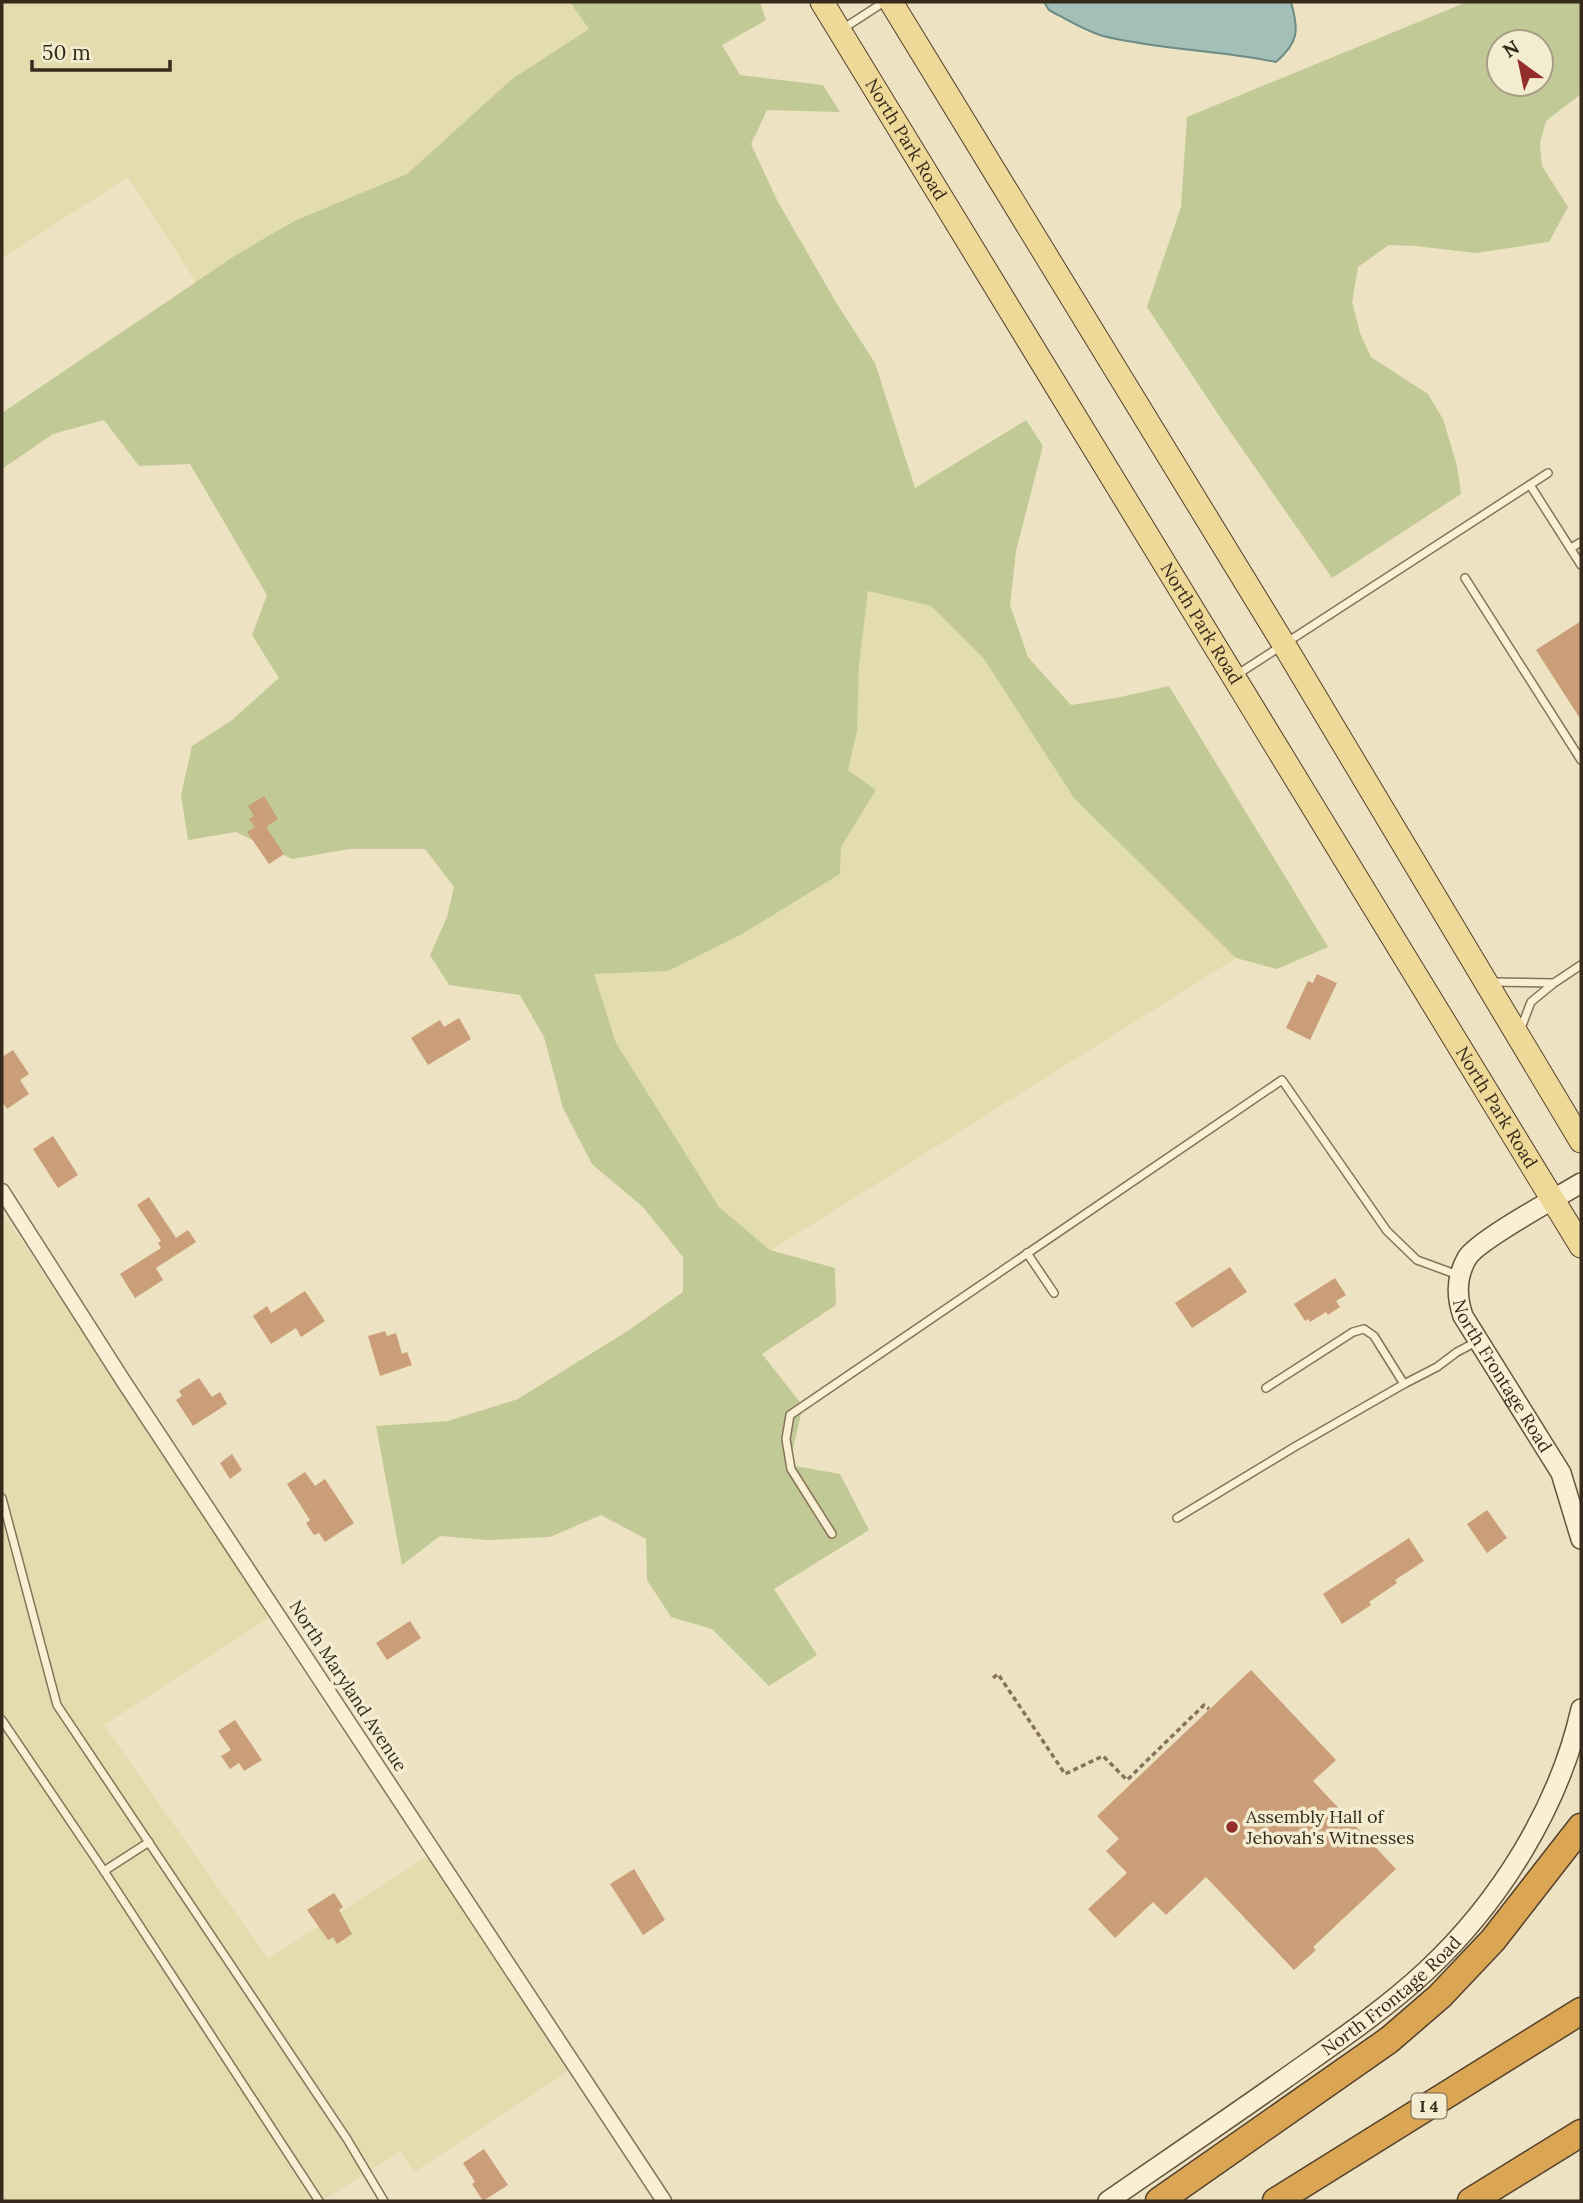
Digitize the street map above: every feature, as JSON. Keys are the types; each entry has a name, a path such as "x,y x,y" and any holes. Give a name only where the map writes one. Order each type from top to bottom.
{"highway":[{"path":"1159,2201 1389,2040 1440,1996 1493,1940 1581,1828"},
{"name":"I 4","path":"1276,2201 1581,2011"},
{"path":"1471,2201 1581,2133"}],"main road":[{"name":"North Park Road","path":"822,2 1581,1246"},
{"path":"891,2 1283,643 1581,1140"}],"street":[{"name":"North Frontage Road","path":"1581,1183 1485,1242 1468,1256 1460,1276 1457,1298 1463,1316 1560,1473 1581,1539"},
{"name":"North Maryland Avenue","path":"2,1192 124,1382 664,2201"},
{"name":"North Frontage Road","path":"1108,2201 1360,2025 1436,1961 1471,1923 1516,1863 1555,1788 1569,1753 1581,1709"}],"lane":[{"path":"840,31 884,2"},
{"path":"1234,677 1548,473"},
{"path":"1530,485 1581,565"},
{"path":"1571,548 1581,542"},
{"path":"1465,578 1581,760"},
{"path":"1518,1035 1531,1002 1553,983 1581,965"},
{"path":"1486,982 1553,983"},
{"path":"832,1534 791,1469 786,1439 790,1415 1282,1080 1387,1231 1417,1260 1460,1276"},
{"path":"1027,1253 1054,1293"},
{"path":"1266,1388 1358,1329 1374,1336 1404,1384"},
{"path":"1177,1518 1479,1341"},
{"path":"2,1498 57,1705 339,2127 384,2201"},
{"path":"2,1720 319,2201"},
{"path":"104,1871 149,1842"}],"path":[{"path":"993,1678 998,1674 1065,1774 1103,1756 1127,1780 1205,1705 1209,1709"}],"shaded area":[{"path":"2,2 570,2 589,29 512,79 407,174 293,221 196,282 128,177 2,258"},
{"path":"868,591 931,606 984,659 1074,798 1236,958 771,1250 719,1207 681,1149 616,1043 594,974 668,971 742,934 840,874 841,847 876,790 848,770 857,731 859,665"},
{"path":"2,1211 271,1616 104,1725 268,1959 429,1855 571,2069 414,2172 400,2151 322,2201 2,2201"}],"green space":[{"path":"570,2 760,2 766,20 722,45 740,75 823,85 840,112 767,110 751,144 778,202 837,304 875,363 915,488 1026,420 1043,446 1016,551 1010,605 1028,657 1071,705 1169,686 1328,947 1277,969 1236,958 1074,798 984,659 931,606 868,591 859,665 857,731 848,770 876,790 841,847 840,874 742,934 668,971 594,974 616,1043 719,1207 770,1250 835,1268 836,1305 762,1354 803,1406 789,1465 840,1474 869,1530 774,1589 817,1655 769,1686 712,1629 671,1617 647,1580 646,1539 601,1515 550,1537 488,1540 440,1536 402,1565 376,1426 448,1421 518,1399 629,1330 683,1292 683,1257 643,1207 592,1164 563,1108 544,1037 520,995 449,985 430,955 447,917 454,887 425,849 349,849 292,859 236,832 188,840 181,795 192,746 232,720 279,678 252,635 267,595 190,464 139,466 104,420 53,434 2,469 2,413 233,257 294,221 407,174 512,79 589,29"},
{"path":"1467,2 1581,2 1581,94 1546,121 1540,143 1542,166 1568,207 1549,242 1475,253 1389,245 1358,267 1352,302 1360,333 1371,357 1428,394 1443,419 1457,466 1461,494 1332,578 1147,307 1181,207 1187,117"}],"water":[{"path":"1044,2 1291,2 1296,28 1293,42 1276,62 1103,36 1049,10"}],"building":[{"path":"1581,621 1581,720 1536,650"},
{"path":"264,796 278,819 266,827 284,854 269,864 247,832 255,827 249,819 254,816 248,806"},
{"path":"1317,974 1337,983 1310,1040 1286,1028 1308,981 1313,983"},
{"path":"459,1018 471,1039 428,1065 411,1038 440,1020 444,1027"},
{"path":"13,1050 29,1074 20,1080 29,1094 7,1109 2,1101 2,1057"},
{"path":"53,1136 78,1175 58,1188 33,1149"},
{"path":"149,1197 176,1238 188,1230 196,1242 156,1268 163,1280 135,1298 120,1274 161,1248 158,1243 161,1241 137,1205"},
{"path":"1230,1267 1247,1292 1192,1328 1175,1303"},
{"path":"1335,1278 1346,1295 1336,1301 1340,1307 1328,1315 1326,1312 1310,1322 1308,1319 1305,1321 1294,1304"},
{"path":"305,1291 325,1321 301,1337 296,1328 271,1344 253,1316 267,1306 271,1313"},
{"path":"385,1331 387,1336 396,1333 402,1354 407,1352 412,1365 380,1376 368,1336"},
{"path":"199,1378 212,1397 220,1392 227,1404 193,1426 176,1400 182,1396 179,1391"},
{"path":"232,1454 242,1470 230,1479 220,1463"},
{"path":"305,1472 315,1486 325,1479 354,1523 325,1542 319,1533 314,1535 306,1523 310,1520 287,1484"},
{"path":"1487,1510 1507,1538 1487,1553 1467,1524"},
{"path":"1409,1538 1424,1561 1395,1580 1397,1583 1369,1602 1371,1605 1342,1624 1323,1594"},
{"path":"410,1621 421,1638 387,1660 376,1643"},
{"name":"Assembly Hall of Jehovah's Witnesses","path":"1251,1670 1336,1760 1313,1781 1396,1869 1313,1947 1316,1950 1294,1970 1206,1877 1166,1915 1153,1902 1115,1938 1088,1909 1127,1873 1106,1851 1119,1839 1097,1816"},
{"path":"235,1720 262,1760 244,1771 239,1763 230,1769 221,1756 231,1750 218,1731"},
{"path":"634,1869 665,1920 643,1935 610,1884"},
{"path":"334,1893 343,1907 339,1910 352,1934 337,1944 333,1937 328,1940 307,1910"},
{"path":"484,2149 508,2185 483,2201 463,2163"}],"place":[{"name":"Assembly Hall of Jehovah's Witnesses","path":"1232,1827"}]}
